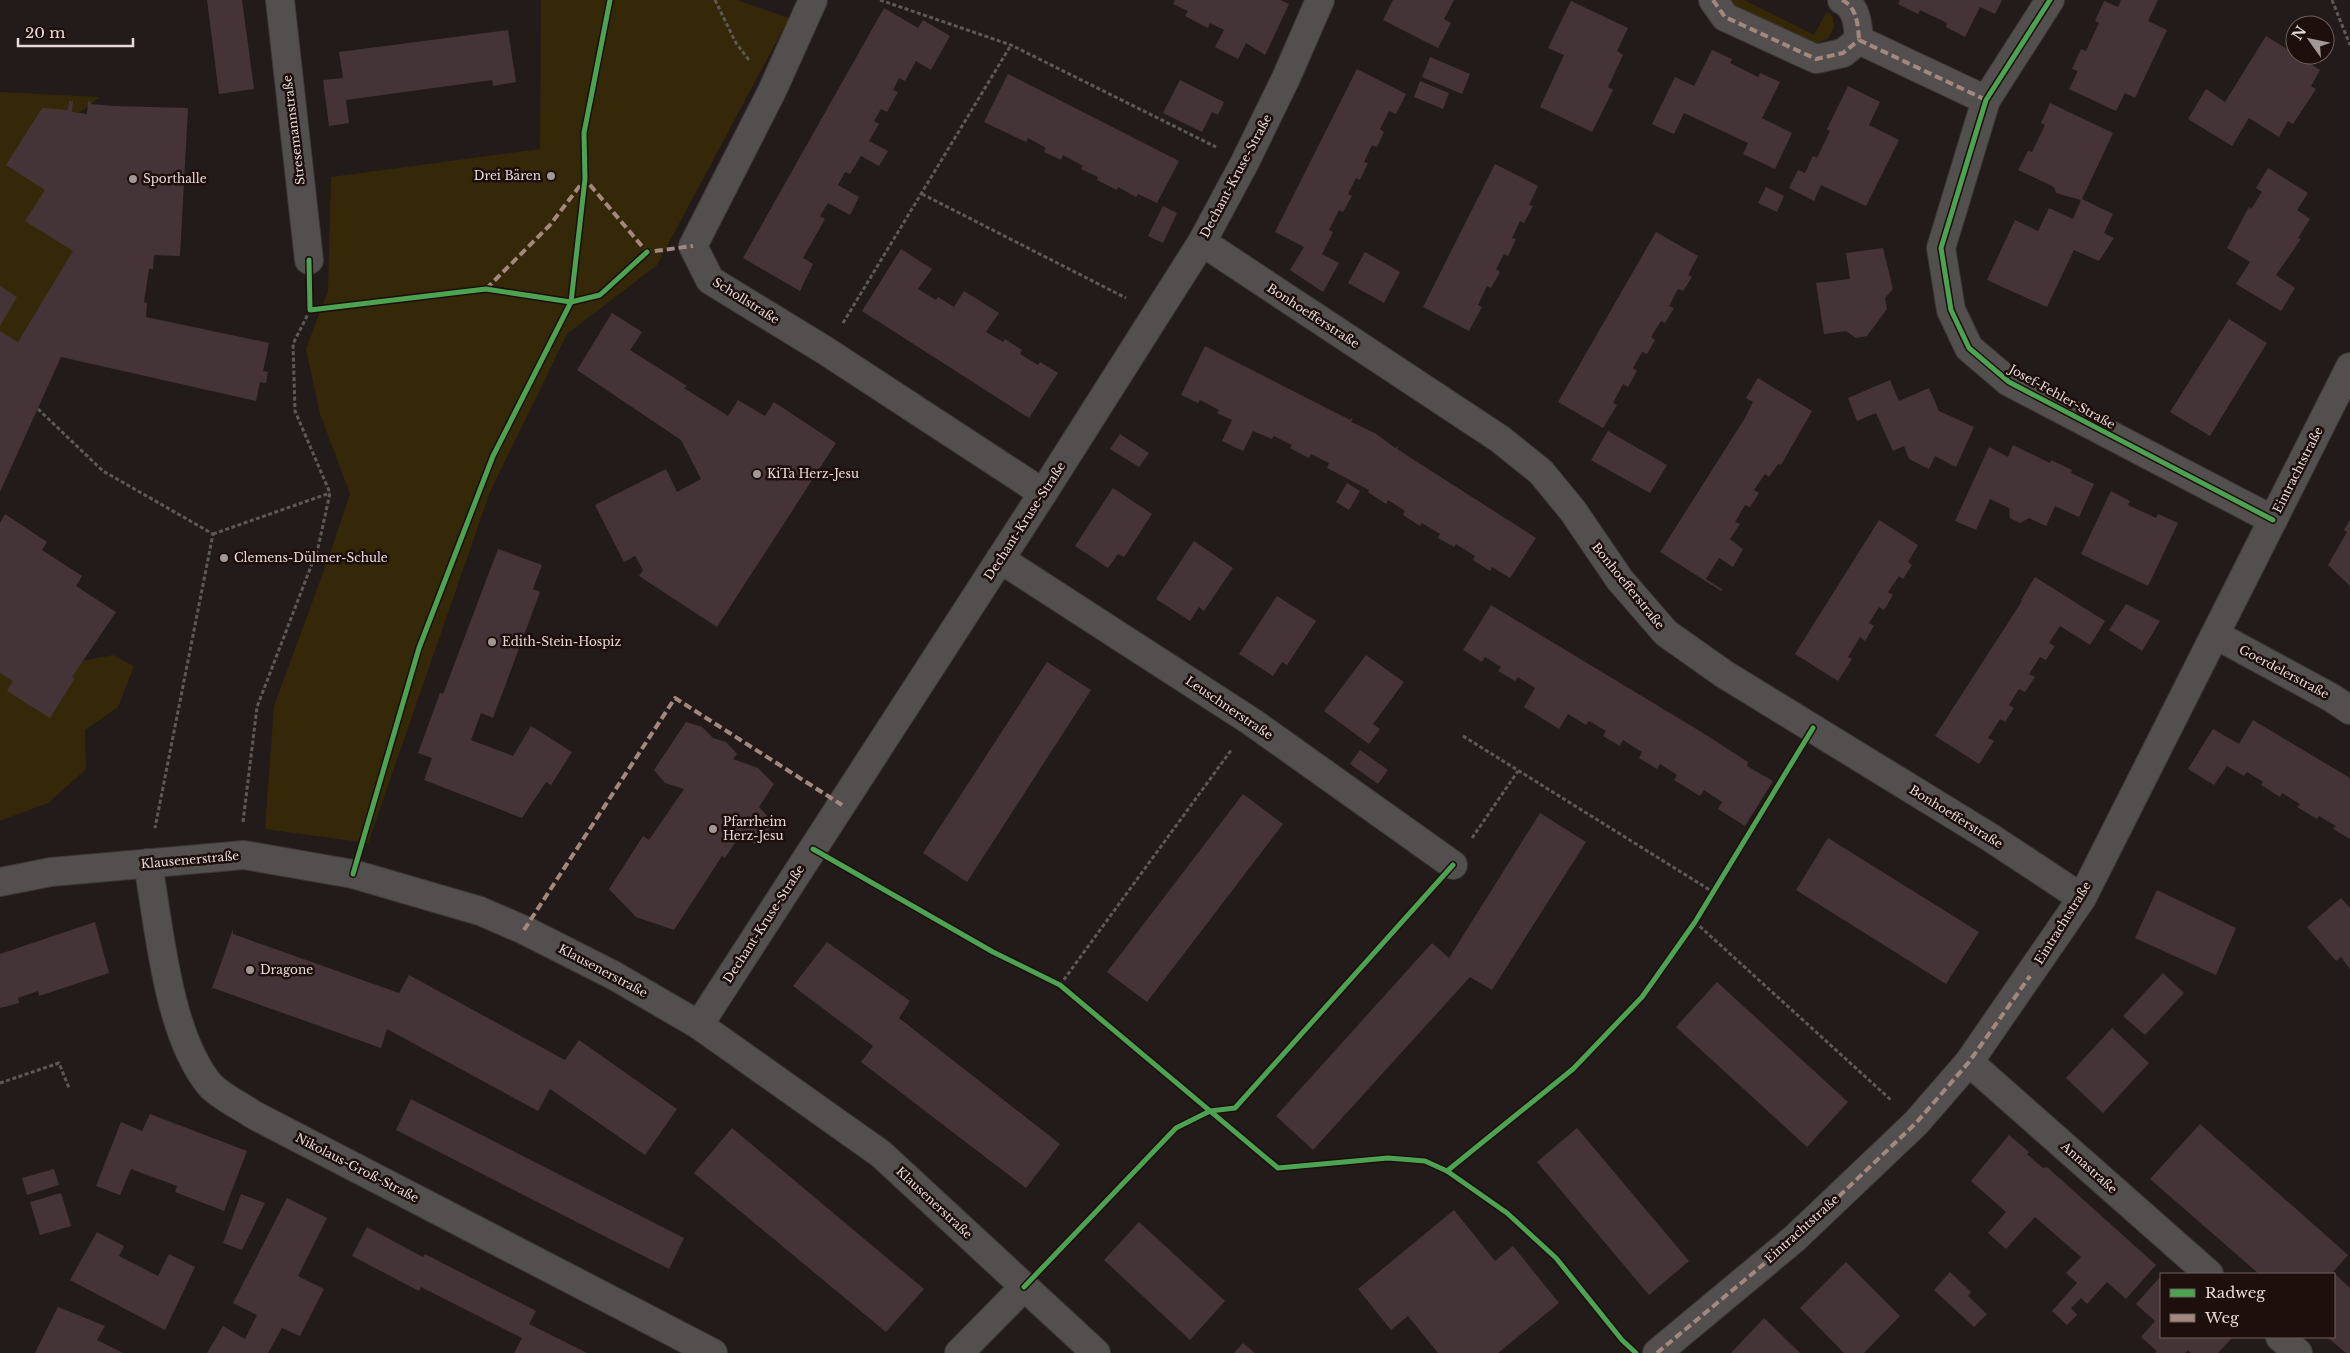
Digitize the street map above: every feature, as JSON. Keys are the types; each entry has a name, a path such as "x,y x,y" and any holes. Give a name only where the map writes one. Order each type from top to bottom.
{"street":[{"name":"Stresemannstraße","path":"280,0 309,260"},
{"name":"Schollstraße","path":"813,0 772,91 693,246 710,280 826,351 1043,493"},
{"name":"Dechant-Kruse-Straße","path":"699,1025 1158,314 1202,242 1245,162 1286,78 1320,0"},
{"path":"1712,0 1725,17 1816,59 1843,54 1859,40"},
{"path":"1842,0 1858,19 1859,40"},
{"name":"Josef-Fehler-Straße","path":"2050,0 1986,100 1941,248 1951,310 1969,348 2008,382 2273,520"},
{"path":"1859,40 1986,100"},
{"name":"Bonhoefferstraße","path":"1202,242 1500,439 1541,472 1573,511 1620,580 1666,633 1724,674 1988,836 2082,898"},
{"name":"Eintrachtstraße","path":"1657,1353 1794,1239 1916,1123 1969,1062 2082,898 2350,367"},
{"name":"Leuschnerstraße","path":"1000,559 1252,722 1453,865"},
{"name":"Goerdelerstraße","path":"2216,635 2332,698 2350,710"},
{"name":"Klausenerstraße","path":"0,882 51,872 244,855 353,874 480,912 524,930 613,975 699,1025 881,1154 1096,1353"},
{"name":"Nikolaus-Groß-Straße","path":"148,864 174,1010 189,1053 211,1086 254,1115 713,1353"},
{"name":"Annastraße","path":"1969,1062 2208,1273"},
{"path":"959,1353 1024,1287"},
{"path":"2281,1338 2298,1353"}],"path":[{"path":"715,0 736,43 772,91"},
{"path":"880,0 1011,46 1245,162"},
{"path":"2332,0 2350,45"},
{"path":"826,351 1011,46"},
{"path":"922,194 1158,314"},
{"path":"244,855 242,835 257,707 318,548 330,493 295,411 293,344 310,310"},
{"path":"38,409 103,472 213,534 330,493"},
{"path":"148,864 213,534"},
{"path":"1060,985 1252,722"},
{"path":"1463,736 1713,892"},
{"path":"1453,865 1518,771"},
{"path":"1695,922 1916,1123"},
{"path":"0,1083 59,1063 69,1088"}],"shaded area":[{"path":"541,0 737,0 789,18 657,265 567,334 490,492 368,843 265,829 274,706 350,494 320,414 306,349 328,291 331,177 540,149"},
{"path":"1726,0 1744,0 1814,35 1827,11 1833,17 1834,27 1828,39 1810,46 1730,6"},
{"path":"0,92 100,97 37,144 83,240 0,385"},
{"path":"0,652 71,663 113,655 134,666 118,707 85,730 86,769 48,803 0,821"}],"building":[{"path":"207,0 242,0 254,89 219,94"},
{"path":"1175,0 1280,0 1289,4 1265,55 1246,43 1238,59 1215,47 1224,30 1210,23 1208,28 1185,16 1188,11 1173,4"},
{"path":"1393,0 1454,0 1444,19 1451,23 1438,48 1383,20"},
{"path":"1900,0 2002,0 1995,14 1980,7 1965,37 1946,27 1947,23 1920,10 1918,14 1898,4"},
{"path":"2121,0 2158,0 2148,21 2167,30 2135,98 2125,93 2116,111 2069,89 2078,71 2072,69 2081,49 2086,51 2099,23 2095,21 2104,1 2118,7"},
{"path":"1571,1 1628,28 1617,51 1623,55 1608,87 1613,90 1592,132 1540,107 1564,55 1548,48"},
{"path":"884,8 918,28 923,20 950,36 931,70 916,61 905,81 899,78 893,90 898,92 887,112 881,109 874,121 879,124 869,141 888,151 879,166 861,156 850,174 845,172 838,185 859,197 850,215 828,203 820,216 825,219 803,258 813,264 800,291 743,258"},
{"path":"508,30 516,82 493,86 492,80 346,100 349,123 329,126 323,80 343,78 339,52"},
{"path":"2266,36 2285,48 2285,65 2312,65 2320,70 2311,86 2316,89 2293,124 2288,121 2279,137 2249,118 2232,146 2188,119 2206,89 2225,102"},
{"path":"1712,50 1732,59 1730,63 1758,77 1760,73 1780,82 1762,118 1792,133 1775,169 1743,154 1748,143 1684,113 1674,134 1652,124 1675,77 1694,86"},
{"path":"1430,57 1470,74 1462,94 1422,77"},
{"path":"1357,69 1406,94 1396,114 1389,111 1380,129 1384,132 1377,147 1372,145 1364,162 1368,163 1360,180 1356,178 1348,194 1352,196 1343,212 1339,210 1329,230 1333,232 1322,254 1339,263 1323,292 1290,270 1304,247 1275,232"},
{"path":"1008,74 1179,161 1157,203 1138,194 1136,197 1118,187 1117,190 1097,180 1098,177 1081,169 1083,166 1063,155 1061,160 1044,152 1046,148 1028,138 1026,142 984,122"},
{"path":"1180,80 1224,102 1218,115 1212,112 1202,132 1163,113"},
{"path":"1420,81 1449,93 1443,109 1414,97"},
{"path":"1848,86 1880,102 1869,125 1899,140 1866,206 1821,185 1814,201 1789,188 1798,170 1805,173 1813,156 1817,158 1830,131 1827,129"},
{"path":"69,101 73,101 72,112 87,114 88,101 91,104 114,106 188,108 180,256 154,255 153,269 149,269 144,302 147,303 146,317 269,343 263,371 268,372 266,383 260,382 256,401 61,357 0,492 0,331 18,342 73,251 25,221 45,190 6,165 42,108 68,110"},
{"path":"2050,103 2113,133 2082,199 2113,214 2104,233 2114,238 2099,261 2074,250 2047,307 1987,280 2015,220 2038,231 2049,208 2073,219 2081,200 2056,193 2054,187 2018,170 2028,151 2032,152 2045,125 2041,123"},
{"path":"1495,164 1538,186 1529,205 1533,206 1524,223 1520,221 1512,238 1516,239 1508,256 1504,254 1496,269 1500,272 1491,288 1487,286 1478,305 1482,307 1469,331 1423,307"},
{"path":"2268,168 2308,193 2297,210 2310,219 2298,238 2301,239 2276,275 2295,288 2281,311 2236,284 2250,262 2227,248 2249,207 2251,209 2262,192 2256,188"},
{"path":"1766,187 1784,196 1777,212 1758,203"},
{"path":"1163,206 1177,213 1163,243 1148,236"},
{"path":"1656,232 1698,256 1688,275 1692,277 1683,291 1678,289 1669,306 1674,308 1665,323 1661,321 1651,337 1655,340 1647,354 1642,352 1633,368 1637,371 1628,387 1623,384 1613,403 1617,405 1603,428 1558,402"},
{"path":"1883,248 1893,289 1885,298 1887,309 1867,336 1856,338 1846,331 1824,334 1816,283 1850,279 1846,253"},
{"path":"901,249 932,269 918,289 936,300 938,297 954,307 964,291 999,313 986,332 1003,342 1005,339 1022,350 1020,354 1038,365 1040,362 1058,373 1029,418 862,311"},
{"path":"1365,252 1400,272 1384,303 1348,283"},
{"path":"0,286 17,297 0,326"},
{"name":"KiTa Herz-Jesu","path":"612,313 642,332 630,350 687,386 684,388 728,416 738,400 765,416 774,402 836,443 717,627 639,576 643,570 635,556 624,562 595,505 666,469 677,492 701,479 681,440 577,370"},
{"path":"2229,319 2267,343 2210,436 2170,412"},
{"path":"1205,346 1350,420 1353,417 1351,422 1375,433 1395,448 1399,446 1397,449 1536,538 1510,578 1492,567 1490,571 1473,560 1475,556 1456,544 1454,547 1438,538 1440,534 1422,523 1420,526 1403,515 1405,511 1388,500 1386,504 1368,492 1369,490 1327,468 1329,463 1311,454 1309,458 1290,448 1292,445 1274,436 1272,439 1253,431 1243,451 1222,441 1232,420 1217,413 1219,410 1200,400 1198,403 1181,395"},
{"path":"1758,378 1812,411 1781,465 1778,464 1769,477 1765,474 1754,490 1759,493 1750,507 1745,505 1735,522 1740,524 1730,539 1727,537 1743,549 1733,567 1719,558 1706,579 1723,590 1721,591 1660,552 1745,418 1753,402 1746,398"},
{"path":"1890,380 1899,401 1929,388 1939,411 1974,427 1956,467 1935,456 1929,469 1909,459 1904,446 1893,451 1876,413 1857,421 1848,398"},
{"path":"1608,431 1667,465 1650,493 1591,460"},
{"path":"1120,434 1149,453 1139,467 1110,449"},
{"path":"2013,445 2050,463 2051,460 2072,470 2071,473 2094,484 2079,517 2055,506 2046,526 2029,518 2020,523 2010,518 2009,508 1990,499 1976,530 1955,521 1989,447 2008,457"},
{"path":"1347,483 1360,491 1349,510 1336,502"},
{"path":"1113,488 1152,514 1124,557 1118,554 1108,568 1075,546"},
{"path":"2111,491 2130,501 2128,505 2156,518 2158,514 2178,523 2148,586 2081,554"},
{"path":"5,514 47,542 42,550 82,576 76,586 116,612 72,677 75,678 50,718 7,691 13,681 0,673 0,523"},
{"path":"1879,520 1918,545 1908,562 1912,565 1903,579 1899,576 1888,592 1893,595 1884,610 1879,607 1869,623 1874,626 1865,641 1860,637 1848,657 1852,659 1838,681 1795,654"},
{"path":"2350,520 2350,586 2328,565 2347,532 2344,530"},
{"path":"1194,541 1233,568 1204,611 1199,607 1190,621 1156,599"},
{"name":"Edith-Stein-Hospiz","path":"498,549 542,565 533,589 540,592 493,718 481,713 471,740 513,756 531,726 572,752 551,785 546,782 522,818 424,780 432,758 418,753 440,693 443,694"},
{"path":"2035,577 2105,621 2090,645 2060,626 2049,643 2055,646 2046,660 2040,657 2029,674 2035,677 2025,692 2019,689 2009,705 2014,708 2005,722 2000,719 1988,738 1994,741 1979,764 1935,736 2022,601"},
{"path":"1277,596 1316,621 1287,665 1282,662 1273,676 1239,654"},
{"path":"2126,604 2160,621 2142,651 2109,630"},
{"path":"1491,605 1703,733 1748,762 1747,766 1773,781 1745,826 1718,809 1722,802 1704,790 1700,796 1674,780 1677,775 1660,764 1657,769 1639,758 1642,752 1623,740 1620,746 1603,736 1606,731 1589,721 1586,725 1568,714 1559,729 1524,707 1535,688 1518,677 1515,681 1498,671 1501,667 1485,657 1482,662 1463,650"},
{"path":"1366,655 1404,682 1373,724 1380,729 1369,744 1324,711"},
{"path":"1047,662 1091,690 967,882 923,853"},
{"path":"2253,720 2350,778 2350,839 2333,829 2336,826 2319,816 2317,819 2297,807 2300,804 2282,793 2280,797 2261,785 2263,782 2247,772 2244,776 2227,766 2214,785 2188,769 2213,729 2239,744"},
{"name":"Pfarrheim Herz-Jesu","path":"686,722 702,727 713,738 726,742 737,754 733,759 758,768 774,784 759,807 774,823 759,845 738,838 725,858 722,856 674,930 636,917 609,889 643,836 649,840 684,789 665,783 654,770"},
{"path":"1360,750 1388,770 1378,784 1350,764"},
{"path":"1243,794 1283,824 1147,1002 1107,972"},
{"path":"1540,813 1586,842 1492,990 1470,977 1313,1150 1276,1116 1432,943 1449,958"},
{"path":"1828,838 1979,932 1946,984 1796,890"},
{"path":"2157,890 2236,928 2216,975 2135,938"},
{"path":"2341,898 2350,908 2350,969 2341,957 2336,961 2307,927"},
{"path":"95,922 109,973 39,996 38,991 18,998 19,1003 0,1008 0,954"},
{"path":"233,929 233,934 399,993 409,975 565,1060 579,1040 677,1109 645,1155 550,1089 538,1111 387,1029 381,1048 213,988 211,991"},
{"path":"827,942 910,1001 899,1018 1060,1144 1026,1188 861,1062 873,1046 793,986"},
{"path":"2163,973 2184,993 2145,1035 2123,1016"},
{"path":"1717,982 1848,1102 1807,1147 1676,1027"},
{"path":"2112,1028 2149,1063 2103,1113 2066,1078"},
{"path":"411,1099 684,1238 669,1269 396,1130"},
{"path":"150,1114 247,1151 224,1211 175,1192 177,1186 131,1169 120,1195 96,1186 121,1122 142,1131"},
{"path":"2200,1124 2348,1255 2334,1273 2258,1273 2150,1179"},
{"path":"732,1128 924,1289 886,1332 694,1173"},
{"path":"1577,1128 1689,1261 1649,1295 1537,1162"},
{"path":"2009,1135 2029,1152 2027,1154 2043,1168 2047,1167 2156,1265 2126,1299 2107,1282 2087,1304 2081,1298 2071,1308 2077,1315 2067,1325 2052,1311 2077,1283 2066,1273 2081,1257 2035,1217 2006,1249 1988,1233 2006,1212 1971,1181"},
{"path":"54,1169 59,1185 27,1195 22,1178"},
{"path":"61,1193 71,1226 40,1235 30,1202"},
{"path":"241,1194 265,1203 242,1250 223,1243"},
{"path":"287,1198 327,1218 298,1276 324,1289 300,1336 282,1328 268,1353 207,1353 223,1326 245,1339 257,1315 233,1303"},
{"path":"1454,1210 1495,1261 1513,1246 1559,1303 1498,1353 1438,1353 1408,1316 1391,1330 1358,1289"},
{"path":"1139,1222 1225,1301 1190,1340 1104,1260"},
{"path":"367,1227 423,1257 425,1254 536,1311 529,1324 587,1353 514,1353 522,1338 421,1287 419,1291 352,1256"},
{"path":"97,1232 124,1246 119,1256 158,1276 169,1254 195,1267 165,1330 70,1280"},
{"path":"1846,1262 1900,1316 1864,1353 1844,1353 1800,1308"},
{"path":"1950,1272 1971,1292 1968,1296 1987,1314 1974,1327 1934,1290"},
{"path":"2335,1274 2350,1288 2350,1353 2346,1353 2328,1338 2335,1338"},
{"path":"2160,1277 2160,1338 2232,1338 2218,1353 2191,1353 2188,1350 2185,1353 2155,1353 2157,1351 2141,1337 2155,1321 2136,1304"},
{"path":"58,1307 105,1326 97,1340 123,1353 35,1353"},
{"path":"1764,1318 1800,1353 1731,1353"},
{"path":"1243,1343 1255,1353 1234,1353"}],"marked path":[{"path":"1713,0 1725,17 1816,59 1843,53 1859,40"},
{"path":"1842,0 1854,12 1859,40"},
{"path":"1859,40 1986,100"},
{"path":"486,289 550,225 585,179 647,252 693,246"},
{"path":"524,930 675,698 842,805"},
{"path":"1657,1353 1794,1239 1916,1123 1969,1062 2030,976"}],"cycle path":[{"path":"353,874 419,648 493,456 571,302 585,179 584,133 610,0"},
{"path":"2050,0 1986,100 1941,248 1951,310 1969,348 2009,382 2273,520"},
{"path":"309,260 310,310 486,289 571,302 600,295 647,252"},
{"path":"1447,1171 1573,1069 1642,997 1695,922 1813,728"},
{"path":"813,849 993,952 1060,985 1278,1168 1388,1158 1425,1161 1447,1171 1507,1213 1556,1258 1622,1340 1636,1353"},
{"path":"1024,1287 1176,1128 1210,1111 1235,1108 1453,865"}],"place":[{"name":"Drei Bären","path":"551,176"},
{"name":"Sporthalle","path":"133,179"},
{"name":"KiTa Herz-Jesu","path":"757,474"},
{"name":"Clemens-Dülmer-Schule","path":"224,558"},
{"name":"Edith-Stein-Hospiz","path":"492,642"},
{"name":"Pfarrheim Herz-Jesu","path":"713,829"},
{"name":"Dragone","path":"250,970"}]}
